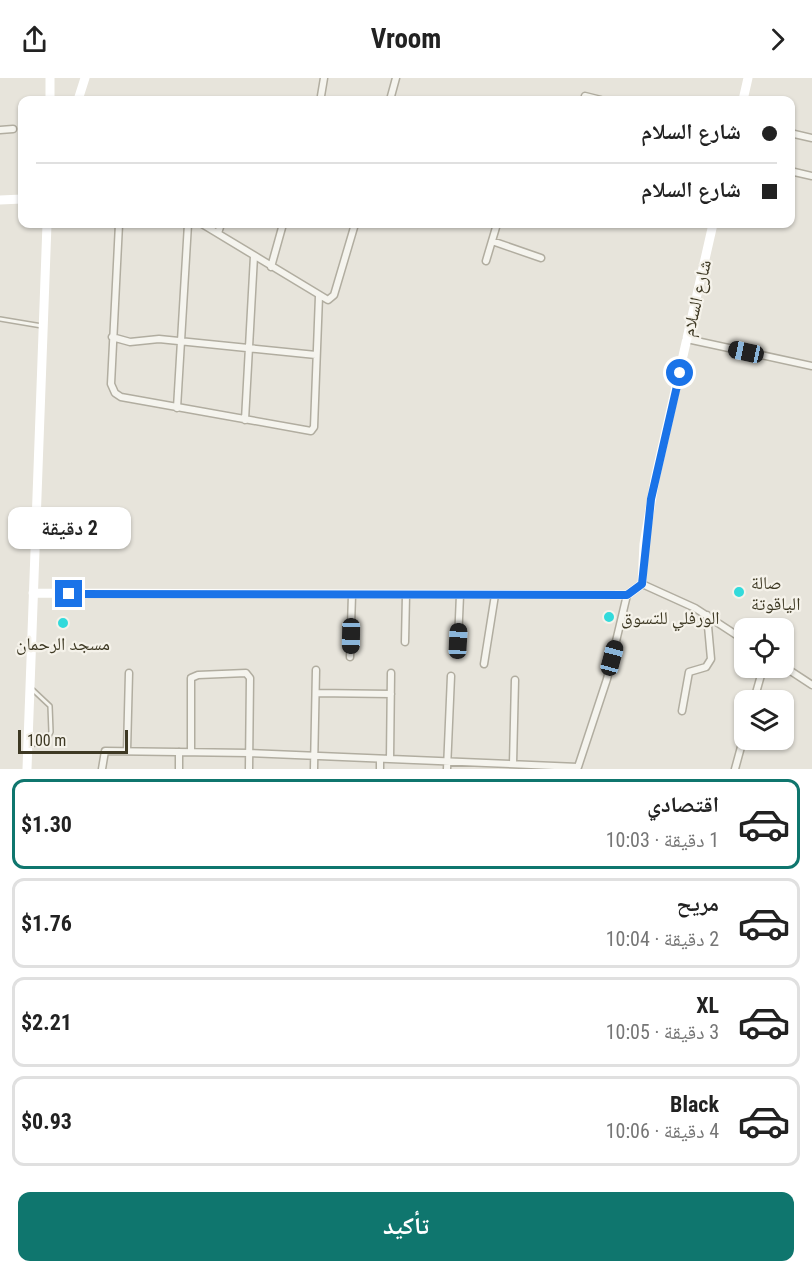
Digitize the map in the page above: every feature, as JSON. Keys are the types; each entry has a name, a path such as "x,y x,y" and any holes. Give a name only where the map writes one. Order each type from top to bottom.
{"main road":[{"path":"50,96 51,78"},
{"path":"79,96 85,78"},
{"path":"744,96 748,78"},
{"path":"0,200 18,199"},
{"path":"27,769 47,228"},
{"name":"شارع السلام","path":"642,584 644,544 653,489 712,228"},
{"path":"33,593 627,595 642,584"}],"street":[{"path":"321,96 324,78"},
{"path":"391,96 396,78"},
{"path":"0,129 13,129"},
{"path":"795,134 812,138"},
{"path":"795,172 812,176"},
{"path":"119,228 111,384 115,393 121,397 307,432 312,430 319,296"},
{"path":"177,408 188,228"},
{"path":"209,228 328,300 334,295 354,228"},
{"path":"218,233 220,228"},
{"path":"272,267 283,228"},
{"path":"486,261 496,228"},
{"path":"492,241 541,258"},
{"path":"245,420 254,256"},
{"path":"112,337 135,343 154,339 316,356"},
{"path":"687,339 812,366"},
{"path":"642,584 707,615 734,633"},
{"path":"350,657 352,595"},
{"path":"405,642 406,595"},
{"path":"458,641 460,595"},
{"path":"484,664 495,595"},
{"path":"102,769 104,751 249,753 390,759 448,765 580,766 607,679 627,595"},
{"path":"682,711 689,672 706,667 711,659 707,615"},
{"path":"314,769 316,670"},
{"path":"127,751 129,673"},
{"path":"191,752 191,678 198,675 246,673 250,678 249,769"},
{"path":"390,759 391,673"},
{"path":"794,673 812,685"},
{"path":"448,765 451,676"},
{"path":"513,764 515,680"},
{"path":"316,693 391,694"},
{"path":"735,769 740,750"},
{"path":"179,769 180,752"},
{"path":"380,759 380,769"}],"lane":[{"path":"0,319 43,327"},
{"path":"28,746 48,738 51,732 50,706 30,688"}],"place":[{"name":"صالة الياقوتة","path":"739,592"},
{"name":"الورفلي للتسوق","path":"609,617"},
{"name":"مسجد الرحمان","path":"63,623"}],"route":[{"path":"69,594 627,595 642,584 644,544 651,499 680,373"}]}
